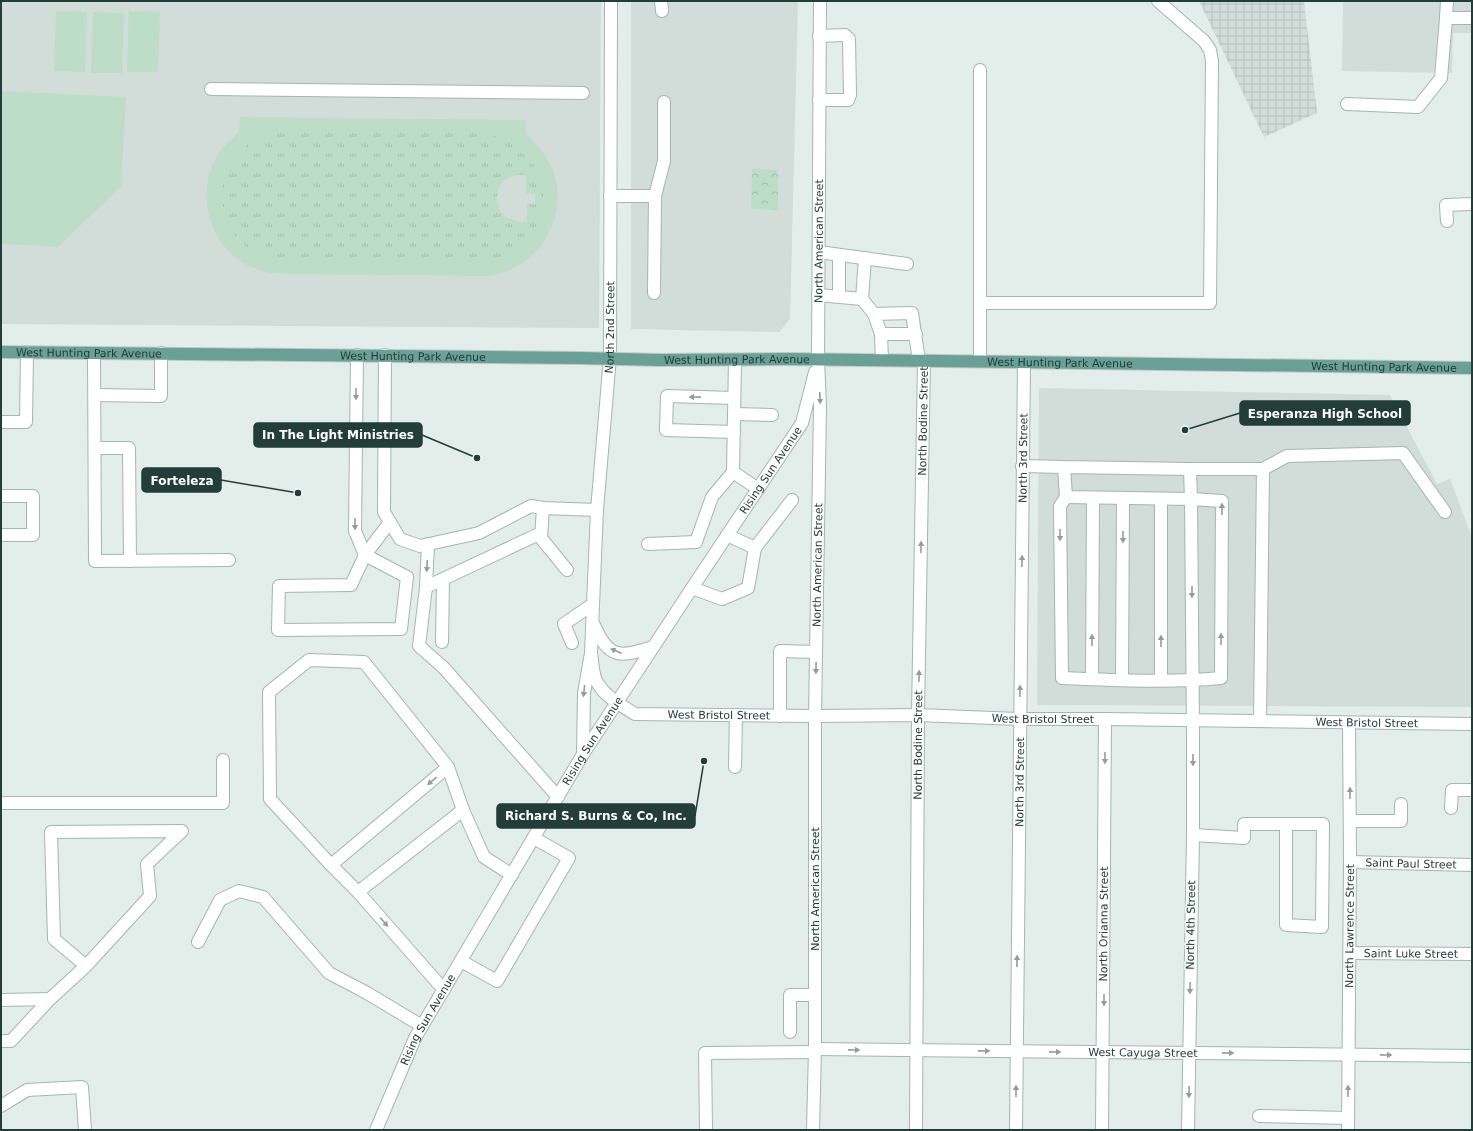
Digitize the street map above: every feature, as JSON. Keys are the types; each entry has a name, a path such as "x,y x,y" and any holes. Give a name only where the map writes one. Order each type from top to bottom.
{"main road":[{"name":"West Hunting Park Avenue","path":"1,352 385,355 660,360 818,359 1472,368"}],"street":[{"name":"North 2nd Street","path":"583,754 584,693 591,653 593,621 596,510 610,357 612,1"},
{"name":"North American Street","path":"813,1130 815,1051 815,716 820,407 818,359 818,252 820,1"},
{"path":"980,303 1210,303 1212,61 1210,50 1204,41 1158,1"},
{"path":"1347,104 1418,107 1441,78 1447,1"},
{"path":"1446,18 1472,18"},
{"path":"819,100 848,100 850,95 849,38 845,35 820,36"},
{"path":"980,70 980,361"},
{"path":"211,89 583,93"},
{"path":"654,293 655,196 664,161 664,102"},
{"path":"610,196 655,196"},
{"path":"1447,221 1446,205 1472,204"},
{"path":"818,252 907,264"},
{"path":"839,254 839,297"},
{"path":"865,258 862,299 874,314 880,334 882,360"},
{"path":"818,295 862,299"},
{"name":"North Bodine Street","path":"874,314 912,313 922,361 918,716 916,1130"},
{"path":"880,334 916,334"},
{"path":"1,422 26,422 27,352"},
{"path":"94,353 95,561 229,560"},
{"path":"95,395 161,396 161,353"},
{"path":"357,355 355,531 365,555 407,577 401,629 278,630 279,586 351,584 365,555 390,522"},
{"path":"385,355 384,512 400,539 420,546 479,533 531,506 543,508 596,510"},
{"name":"Rising Sun Avenue","path":"376,1130 415,1038 583,754 802,423 818,359"},
{"path":"648,544 696,542 712,497 734,472 735,360"},
{"name":"North 3rd Street","path":"1016,1130 1024,362"},
{"path":"734,398 667,396 666,430 734,432"},
{"path":"734,414 772,415"},
{"path":"95,448 130,448 130,561"},
{"path":"1022,466 1263,469 1287,456 1403,453 1445,512"},
{"path":"1064,467 1066,498 1060,506 1062,678 1161,680 1221,678 1222,501 1192,499 1066,498"},
{"name":"North 4th Street","path":"1188,1130 1192,835 1192,499 1190,469"},
{"path":"1260,722 1263,469"},
{"path":"734,472 758,489"},
{"path":"1,496 33,496 33,535 1,535"},
{"path":"1092,679 1093,498"},
{"path":"1122,679 1123,498"},
{"path":"1161,499 1161,680"},
{"path":"692,588 722,599 748,588 755,548 792,500"},
{"path":"543,508 541,538 567,570"},
{"path":"426,587 541,532"},
{"path":"727,535 755,548"},
{"path":"428,544 426,587 419,646 443,667 558,797"},
{"path":"442,642 443,579"},
{"path":"572,643 564,624 593,604"},
{"path":"593,621 605,645 617,653 630,655 653,647"},
{"path":"780,716 780,651 816,652"},
{"name":"North 2nd Street","path":"591,653 594,674 598,684 617,703"},
{"path":"444,990 358,892 270,799 269,692 309,660 364,662 448,767 463,810 484,857 512,875"},
{"name":"West Bristol Street","path":"617,703 635,714 918,716 1020,719 1472,724"},
{"path":"735,767 736,715"},
{"name":"North Orianna Street","path":"1102,1130 1105,719"},
{"name":"North Lawrence Street","path":"1348,1124 1350,953 1349,723"},
{"path":"1,803 223,802 223,760"},
{"path":"331,865 448,767"},
{"path":"1451,808 1452,790 1472,790"},
{"path":"1350,821 1401,821 1401,804"},
{"path":"358,892 463,810"},
{"path":"1192,835 1244,838 1244,824 1286,824 1323,824 1322,927 1286,925 1286,824"},
{"path":"1,1041 11,1040 50,999 86,966 150,896 147,864 182,831 51,832 54,939 86,966"},
{"path":"461,961 497,982 569,858 534,838"},
{"name":"Saint Paul Street","path":"1350,862 1472,865"},
{"path":"198,942 220,900 239,891 263,896 329,973 367,993 422,1026"},
{"name":"Saint Luke Street","path":"1350,953 1472,954"},
{"path":"790,1032 790,996 815,995"},
{"path":"1,1000 50,999"},
{"name":"West Cayuga Street","path":"706,1130 705,1053 917,1050 1472,1056"},
{"path":"1,1106 27,1090 82,1087 85,1130"},
{"path":"1259,1116 1348,1124"}],"shaded area":[{"path":"1,1 601,1 599,328 1,324"},
{"path":"631,1 798,1 790,319 779,332 631,329"},
{"path":"1199,1 1304,1 1317,113 1264,137"},
{"path":"1343,1 1472,1 1472,33 1453,33 1452,73 1342,71"},
{"path":"1039,388 1390,395 1437,484 1450,479 1472,537 1472,707 1037,705"}],"green space":[{"path":"56,11 87,12 85,72 54,71"},
{"path":"129,11 160,12 158,72 127,72"},
{"path":"93,12 124,13 122,73 91,73"},
{"path":"1,91 126,97 121,186 58,247 1,244"},
{"path":"240,117 526,120 526,134 545,156 553,171 557,189 557,208 553,225 533,254 519,265 503,272 485,276 284,274 262,271 244,264 230,252 219,238 211,222 207,204 207,186 211,168 220,151 239,132","holes":["276,132 481,133 509,141 522,151 539,174 543,190 542,208 530,237 515,252 496,260 483,262 282,260 263,256 245,247 235,237 228,226 222,202 222,189 225,177 238,154 247,144 261,136"]},
{"path":"276,132 481,133 502,138 512,142 522,151 539,174 543,190 543,199 539,218 530,237 519,249 496,260 483,262 282,260 263,256 245,247 235,237 228,226 222,202 222,189 225,177 231,165 247,144 256,138","holes":["517,175 526,175 526,193 535,194 535,204 527,204 527,222 515,221 502,213 499,208 497,203 499,186 508,178"]},
{"path":"752,169 778,170 778,210 751,209"}],"place":[{"name":"Esperanza High School","path":"1185,430"},
{"name":"In The Light Ministries","path":"477,458"},
{"name":"Forteleza","path":"298,493"},
{"name":"Richard S. Burns & Co, Inc.","path":"704,761"}]}
